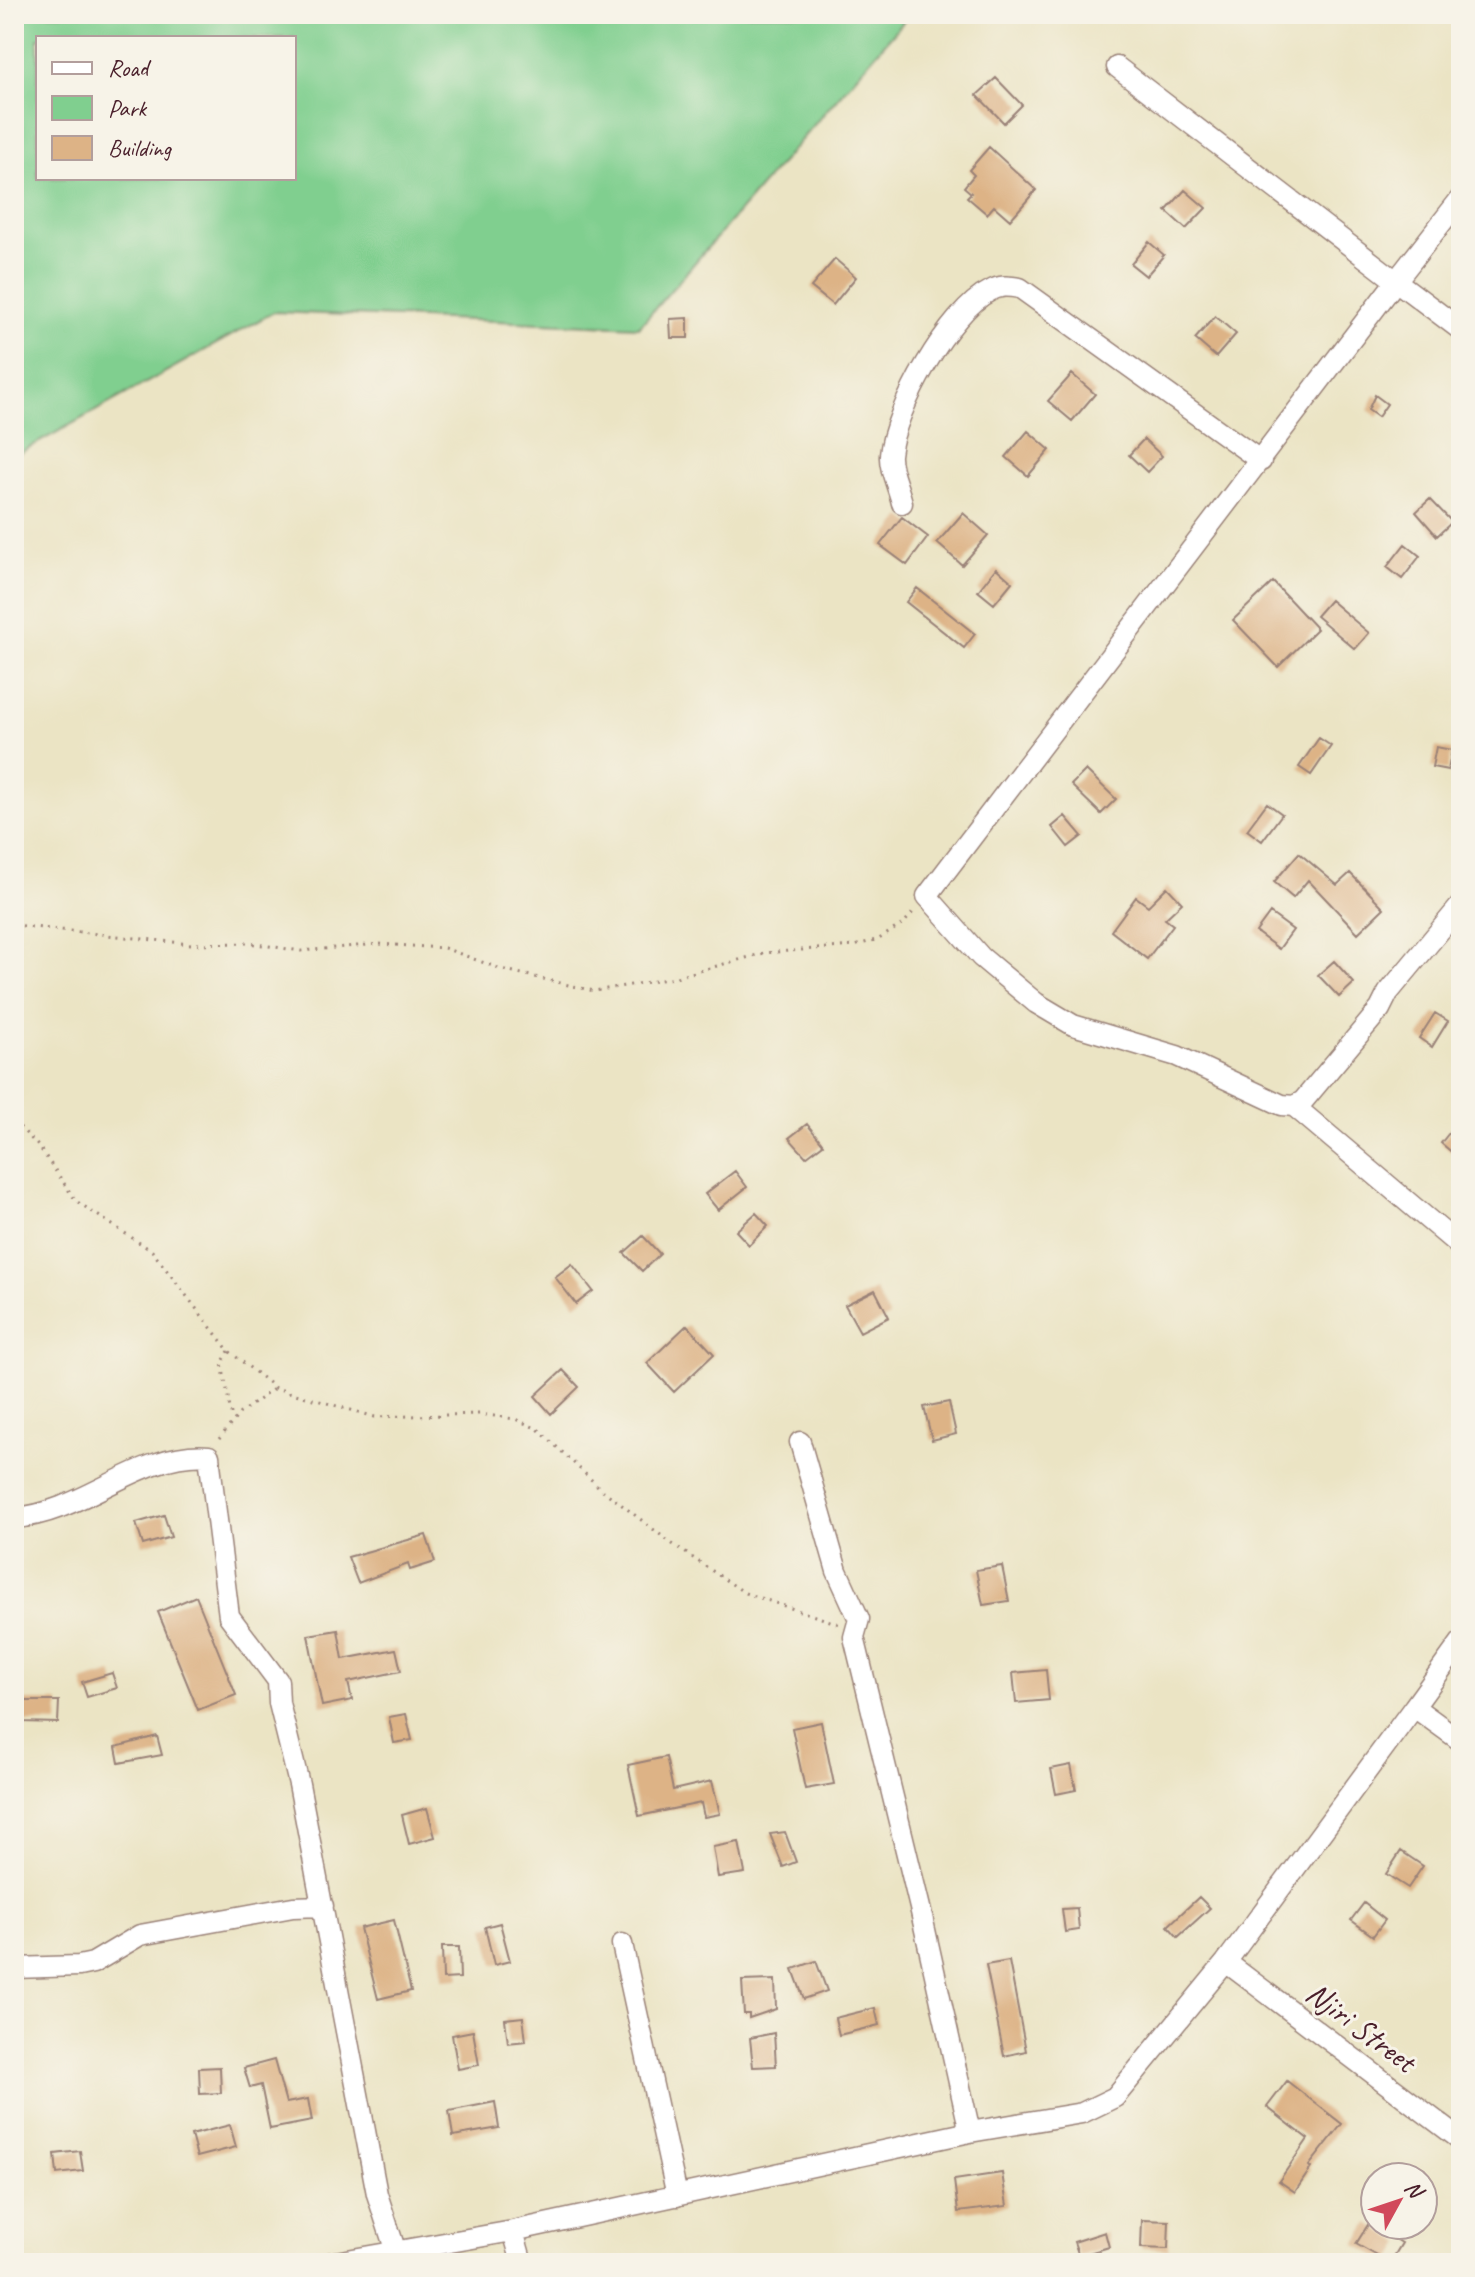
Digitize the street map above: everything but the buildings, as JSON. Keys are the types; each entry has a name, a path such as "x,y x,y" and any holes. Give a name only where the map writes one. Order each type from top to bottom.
{"street":[{"path":"1117,67 1461,330"},
{"path":"1461,198 927,896 981,957 1036,1003 1073,1025 1177,1056 1282,1105 1294,1106 1303,1101 1380,1009 1388,993 1461,905"},
{"path":"902,503 890,457 905,399 944,335 987,292 1003,286 1020,288 1261,461"},
{"path":"1294,1106 1461,1247"},
{"path":"800,1442 837,1571 859,1619 854,1637 921,1912 970,2132"},
{"path":"14,1518 70,1505 176,1456 209,1456 229,1616 278,1681 279,1703 323,1906 377,2194 395,2249"},
{"path":"330,2263 395,2249 513,2231 970,2132 1082,2113 1115,2097 1226,1962 1461,1642"},
{"path":"1414,1707 1461,1741"},
{"path":"14,1968 79,1966 93,1963 140,1935 293,1907 323,1906"},
{"path":"622,1944 677,2196"},
{"name":"Njiri Street","path":"1226,1962 1461,2140"},
{"path":"513,2231 522,2263"}],"path":[{"path":"14,925 191,944 249,943 301,951 379,944 444,948 501,969 594,991 673,978 764,953 867,942 904,923 927,896"},
{"path":"14,1121 40,1148 76,1201 152,1251 229,1351 275,1388 375,1417 480,1414 515,1419 538,1429 600,1488 720,1577 745,1593 845,1626 854,1637"},
{"path":"229,1351 222,1363 232,1423 275,1388"}],"green space":[{"path":"14,14 910,14 639,327 274,312 14,456"}]}
